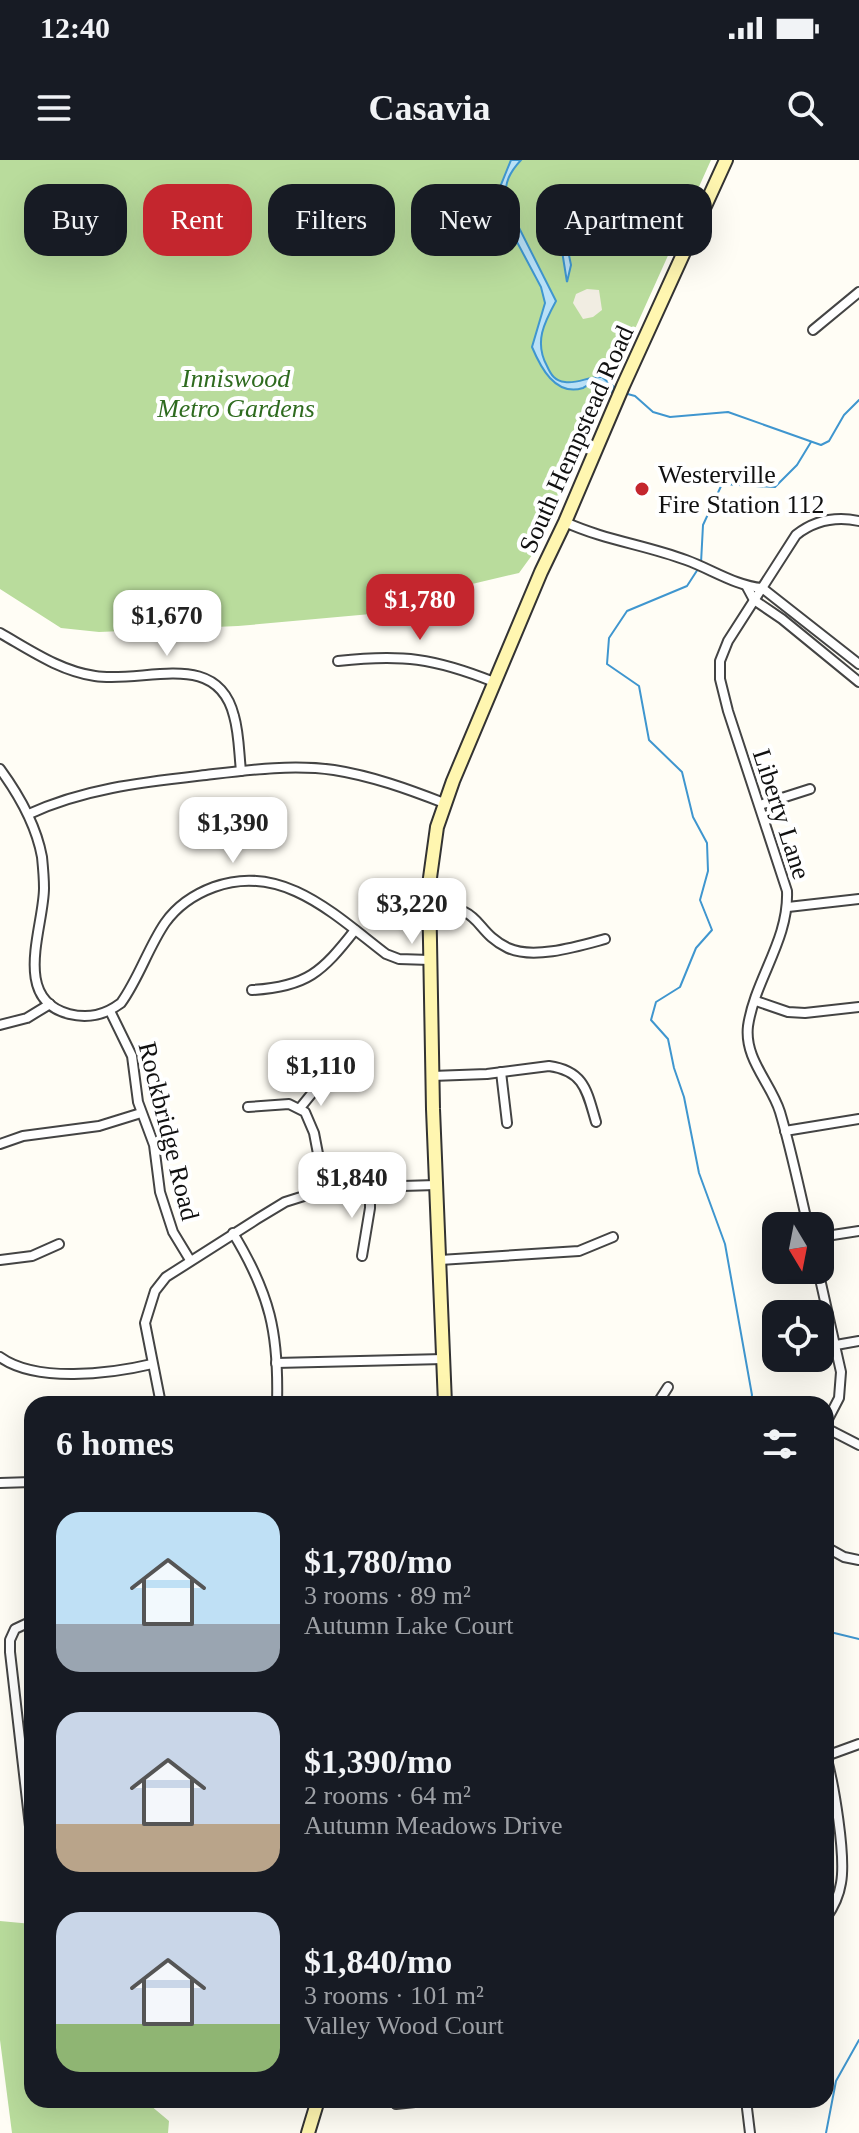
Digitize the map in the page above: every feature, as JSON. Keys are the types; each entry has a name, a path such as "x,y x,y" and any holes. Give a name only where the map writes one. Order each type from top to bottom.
{"street":[{"name":"South Hempstead Road","path":"445,1396 432,1076 429,907 437,827 444,803 541,572 726,160"},
{"path":"813,330 859,292"},
{"name":"Liberty Lane","path":"805,1212 779,1107 750,1047 748,1026 786,921 788,907 783,876 728,711 720,679 720,661 728,641 788,544 806,528 828,519 859,521"},
{"path":"565,522 590,534 715,571 747,587 762,588 859,664"},
{"path":"747,587 754,600 859,682"},
{"path":"0,633 63,667 88,675 121,679 196,673 216,683 229,699 235,718 241,771"},
{"path":"338,661 420,658 494,682"},
{"path":"29,814 71,796 104,788 241,771 293,768 367,776 444,803"},
{"path":"0,769 29,814 41,856 44,889 33,964 37,982 50,1004 63,1012 94,1016 110,1011 121,1003 167,920 193,897 229,882 265,881 302,892 386,954 399,959 430,960"},
{"path":"760,805 810,789"},
{"path":"788,907 859,899"},
{"path":"429,907 446,906 464,910 509,949 524,952 570,948 605,939"},
{"path":"252,990 306,980 322,970 355,930"},
{"path":"756,1001 788,1012 805,1013 859,1007"},
{"path":"0,1025 27,1018 50,1004"},
{"name":"Rockbridge Road","path":"110,1011 132,1056 141,1113 154,1145 160,1192 173,1232 190,1260"},
{"path":"432,1076 549,1066 573,1073 586,1089 596,1122"},
{"path":"501,1072 507,1123"},
{"path":"300,1108 313,1092"},
{"path":"248,1107 289,1104 305,1112 311,1125 325,1190"},
{"path":"0,1144 23,1136 99,1126 141,1113"},
{"path":"785,1131 859,1119"},
{"path":"159,1396 146,1338 148,1307 166,1277 285,1202 325,1190 436,1185"},
{"path":"362,1256 370,1208 370,1187"},
{"path":"834,1235 859,1231"},
{"path":"233,1233 261,1283 271,1314 277,1396"},
{"path":"440,1260 579,1251 613,1237"},
{"path":"0,1260 32,1256 59,1244"},
{"path":"821,1284 842,1386 834,1406"},
{"path":"836,1345 859,1341"},
{"path":"0,1358 22,1368 50,1373 115,1371 152,1364"},
{"path":"276,1363 444,1359"},
{"path":"662,1396 668,1387"},
{"path":"834,1431 859,1445"},
{"path":"0,1483 24,1482"},
{"path":"834,1551 859,1560"},
{"path":"24,1625 15,1629 10,1640 24,1774"},
{"path":"834,1753 859,1744"},
{"path":"834,1798 842,1858 842,1883 834,1906"},
{"path":"308,2133 316,2108"},
{"path":"747,2108 750,2133"}],"green space":[{"name":"Inniswood Metro Gardens","path":"0,160 711,160 700,184 536,184 536,256 668,256 535,551 519,573 472,584 436,609 414,618 371,614 238,626 99,632 61,628 0,589"},
{"path":"0,1921 24,1923 24,2108 154,2108 169,2121 168,2133 12,2133 0,2040"}],"shaded area":[{"path":"587,289 599,290 602,310 593,317 583,319 573,303 576,294"}],"water":[{"path":"511,160 521,160 507,184 501,184"},
{"path":"520,230 556,301 541,341 543,357 552,375 570,382 602,377 615,388 612,392 594,382 573,390 564,388 544,371 532,347 545,303 541,287 520,248"},
{"path":"563,256 569,256 571,265 567,282"}],"waterway":[{"path":"624,393 635,396 653,412 670,417 728,412 821,445 829,441 844,415 859,400"},
{"path":"701,563 703,525 722,484 775,487 797,465 811,442"},
{"path":"698,569 687,586 627,611 609,638 607,664 639,686 649,740 682,772 693,817 707,843 708,871 700,900 712,930 696,948 680,987 656,1002 651,1020 668,1039 684,1097 699,1173 725,1244 752,1396"},
{"path":"834,1633 859,1639"},
{"path":"834,2091 836,2081 859,2040"},
{"path":"826,2133 831,2108"}],"place":[{"name":"Westerville Fire Station 112","path":"642,489"}]}
